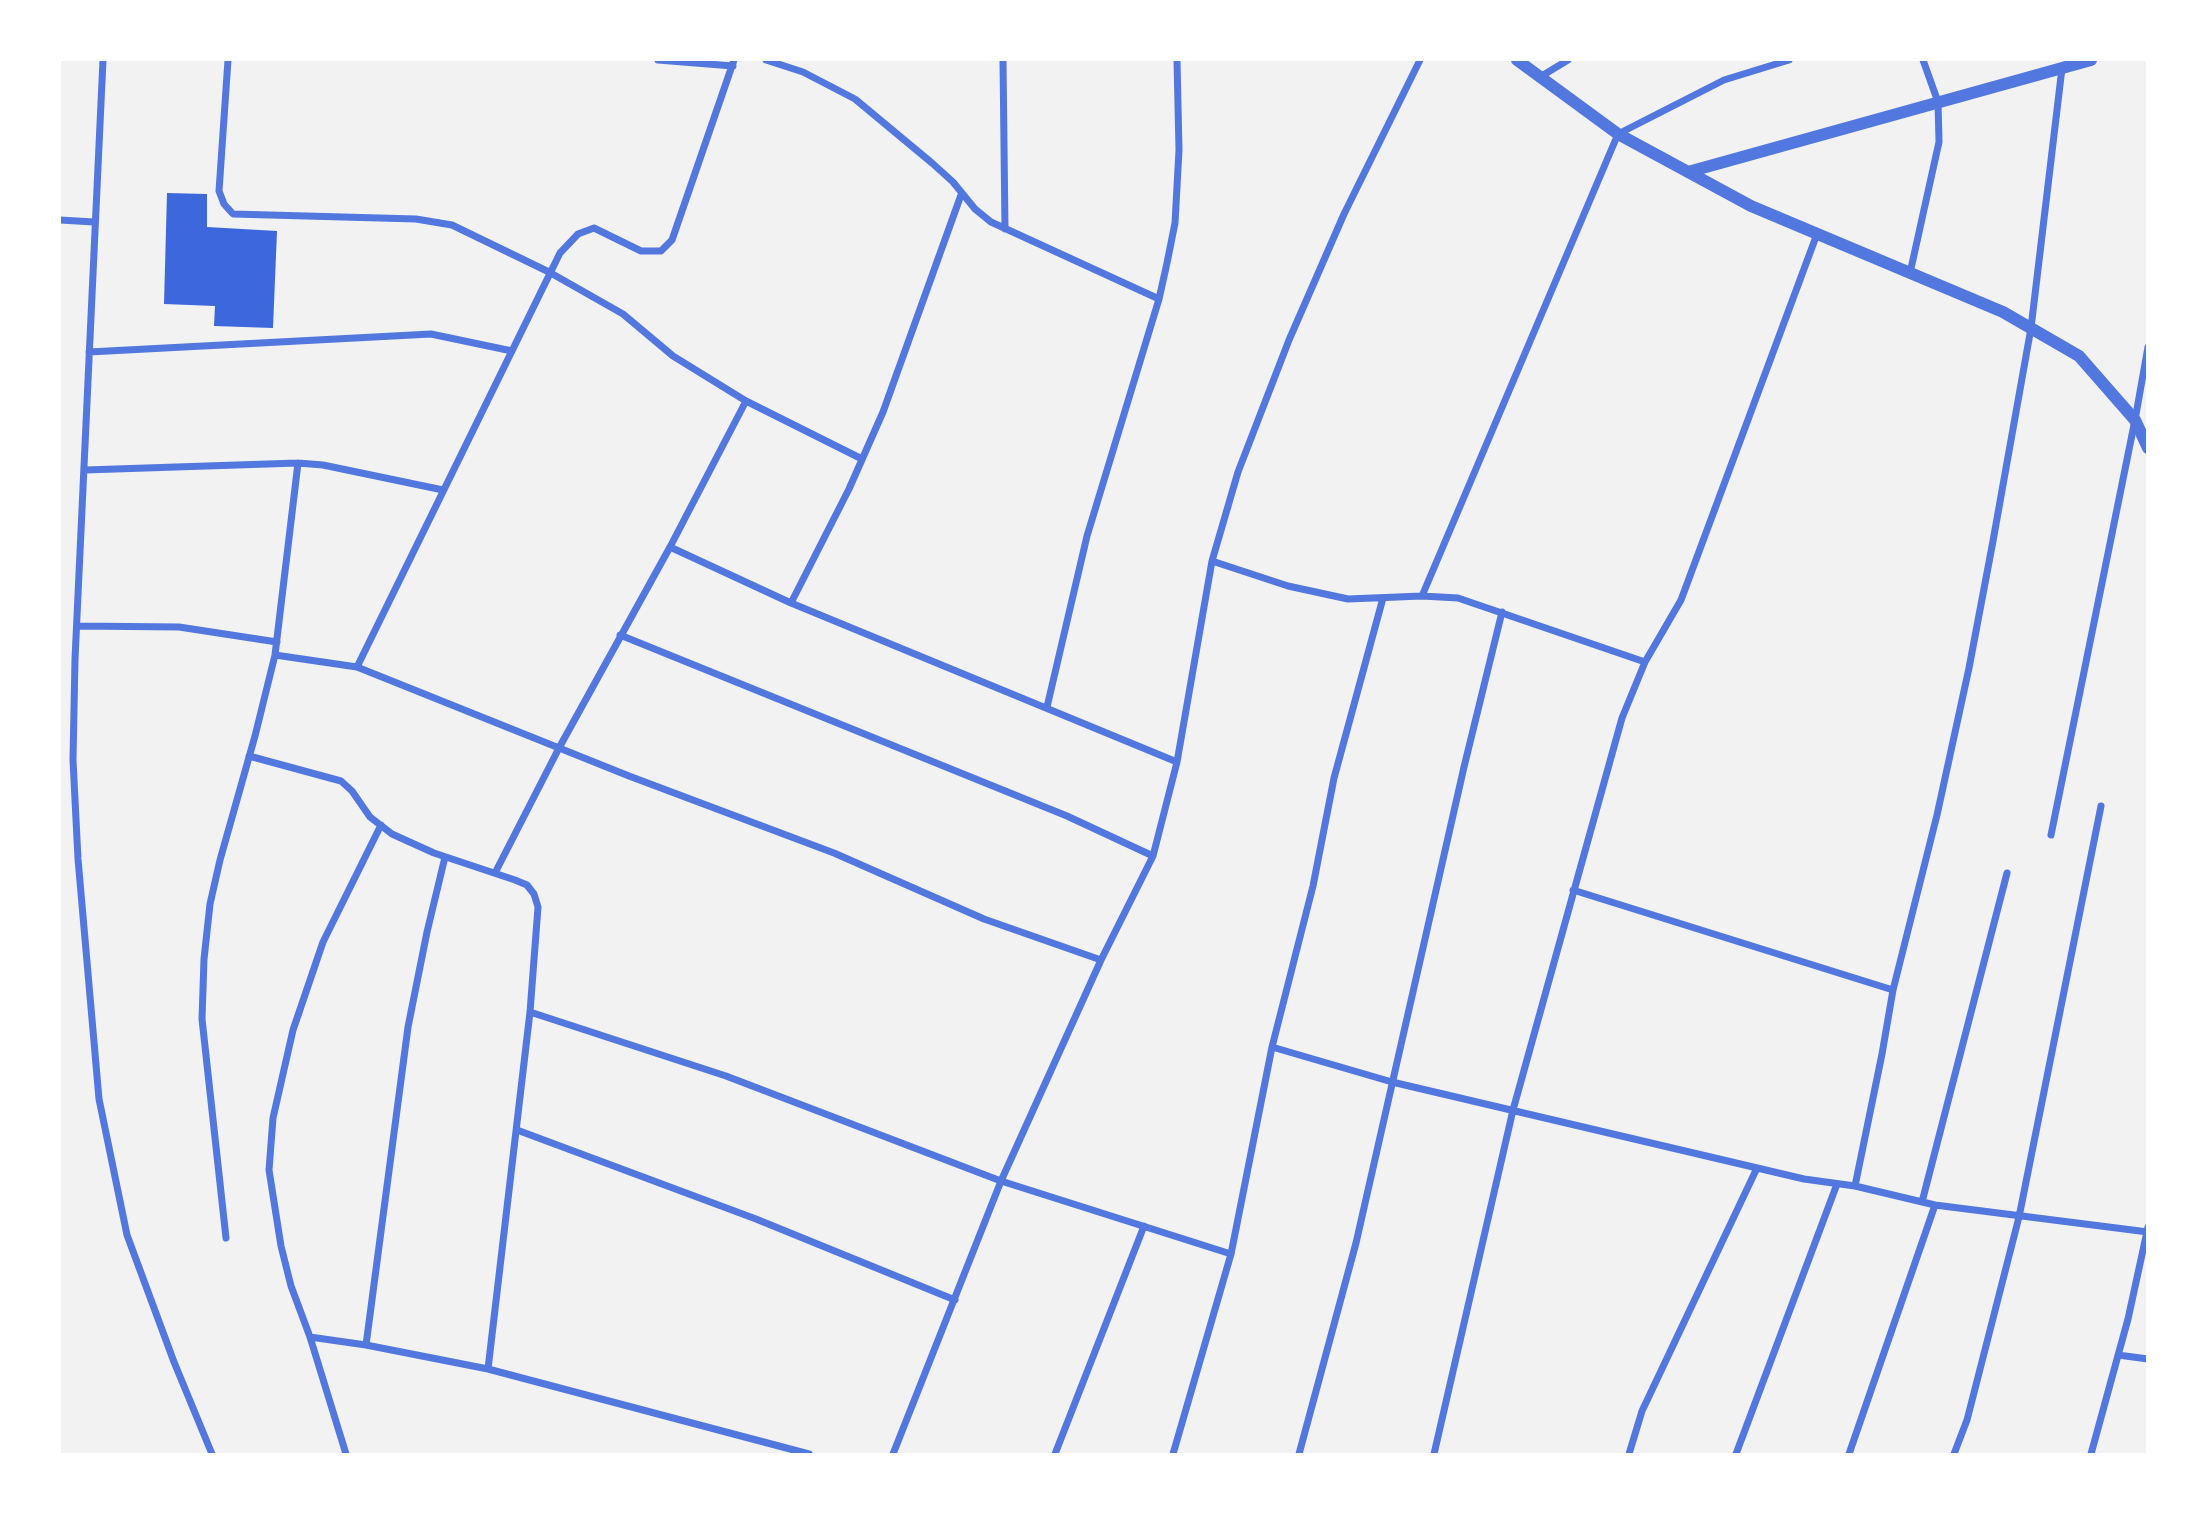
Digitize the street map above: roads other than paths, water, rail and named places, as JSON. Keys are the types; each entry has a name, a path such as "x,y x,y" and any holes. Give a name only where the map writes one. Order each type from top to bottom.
{"street":[{"path":"103,60 77,626 73,760 78,859 99,1099 127,1236 212,1454"},
{"path":"228,60 219,191 224,204 233,214 416,219 452,225 549,272 623,314 673,356 746,401 862,459"},
{"path":"357,667 560,253 578,234 594,228 641,251 661,251 672,240 734,63 657,60"},
{"path":"766,60 803,72 855,99 953,182 975,209 1005,229 1159,299"},
{"path":"1003,60 1005,229"},
{"path":"1047,707 1087,536 1159,299 1175,223 1179,150 1177,60"},
{"path":"893,1454 1001,1181 1101,960 1153,856 1177,762 1212,561 1238,472 1289,340 1344,214 1420,60"},
{"path":"1517,60 1618,134 1751,206 2003,312 2079,356 2135,420 2147,449"},
{"path":"1540,77 1569,60"},
{"path":"1422,596 1618,134 1724,80 1789,60"},
{"path":"1910,273 1939,142 1938,102 1923,60"},
{"path":"1688,172 2091,60"},
{"path":"1855,1186 1893,990 1937,815 1969,668 2031,328 2062,68"},
{"path":"791,603 883,412 961,195"},
{"path":"60,220 94,222"},
{"path":"1434,1454 1513,1110 1622,718 1645,663 1681,600 1816,234"},
{"path":"89,352 431,334 512,351"},
{"path":"2051,835 2135,420 2147,347"},
{"path":"495,873 559,748 670,547 746,401"},
{"path":"85,470 298,463 323,465 443,490"},
{"path":"226,1238 202,1019 204,959 210,904 275,655 298,463"},
{"path":"670,547 791,603 1177,762"},
{"path":"1212,561 1289,586 1348,599 1422,596 1458,598 1645,663"},
{"path":"1173,1454 1231,1254 1272,1047 1313,886 1334,778 1383,598"},
{"path":"1299,1454 1356,1243 1502,612"},
{"path":"77,626 178,627 277,642"},
{"path":"620,635 1067,816 1153,856"},
{"path":"275,655 357,667 834,853 984,919 1101,960"},
{"path":"249,756 341,781 352,791 370,817 392,834 445,857 527,885 534,894 538,907 530,1012 488,1369"},
{"path":"1954,1454 1967,1420 2019,1217 2101,806"},
{"path":"346,1454 310,1337 291,1286 281,1246 269,1170 273,1118 293,1030 323,942 381,825"},
{"path":"366,1345 408,1027 445,857"},
{"path":"1922,1202 2007,873"},
{"path":"1573,890 1893,990"},
{"path":"530,1012 726,1076 1001,1181 1231,1254"},
{"path":"1272,1047 1392,1083 1757,1168 1855,1186 1935,1205 2147,1231 2091,1454"},
{"path":"517,1130 756,1219 955,1300"},
{"path":"1629,1454 1642,1411 1757,1168"},
{"path":"1736,1454 1836,1184"},
{"path":"1849,1454 1935,1205"},
{"path":"1055,1454 1143,1226"},
{"path":"310,1337 488,1369 809,1454"},
{"path":"2118,1355 2147,1359"}]}
